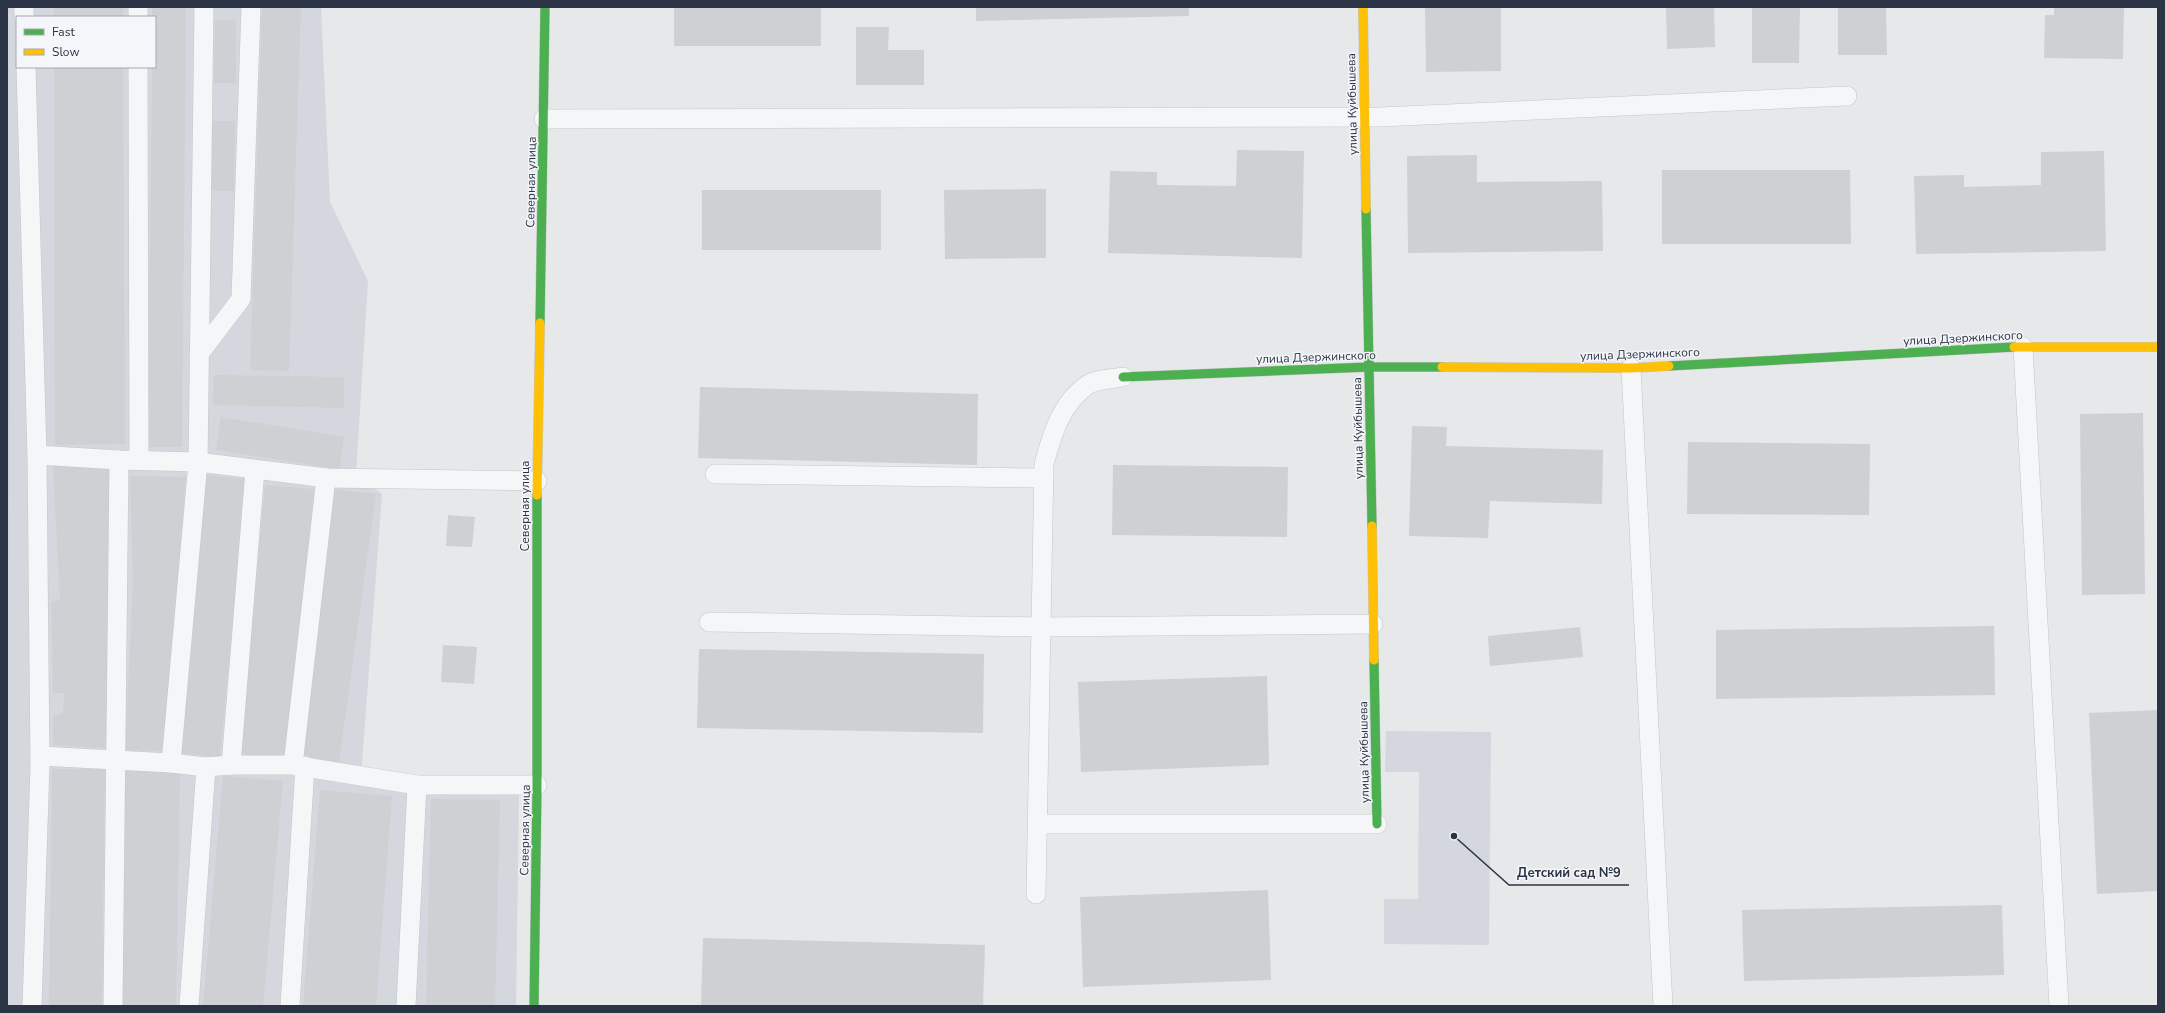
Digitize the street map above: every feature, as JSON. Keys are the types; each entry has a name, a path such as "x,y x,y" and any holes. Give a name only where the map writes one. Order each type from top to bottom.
{"street":[{"name":"Северная улица","path":"534,1006 537,785 537,481 545,7"},
{"name":"улица Куйбышева","path":"1363,7 1377,824"},
{"name":"улица Дзержинского","path":"1123,376 1369,367 1631,368 2023,347 2158,347"}],"lane":[{"path":"171,763 198,462 204,7"},
{"path":"199,354 241,299 251,7"},
{"path":"26,68 38,455 40,756 32,1006"},
{"path":"138,68 139,460"},
{"path":"544,119 1364,117 1847,96"},
{"path":"2023,347 2058,1006"},
{"path":"1631,368 1663,1006"},
{"path":"1036,894 1044,464 1055,426 1074,398 1090,384 1123,376"},
{"path":"38,455 119,460 198,462 326,478 537,481"},
{"path":"113,1006 119,460"},
{"path":"231,765 255,470"},
{"path":"715,474 1044,478"},
{"path":"290,1006 299,765 326,478"},
{"path":"709,622 1042,627 1373,624"},
{"path":"40,756 171,763 206,767 231,765 299,765 416,785 537,785"},
{"path":"188,1006 206,767"},
{"path":"406,1006 416,785"},
{"path":"1038,824 1377,824"}],"shaded area":[{"path":"7,7 321,7 330,202 368,281 356,474 382,494 361,777 519,794 516,1006 7,1006"},
{"path":"1386,731 1491,732 1489,945 1384,944 1384,899 1418,899 1419,772 1385,772"}],"building":[{"path":"54,7 123,7 123,16 54,16"},
{"path":"152,7 186,7 182,447 148,447 152,68 156,68 156,16 152,16"},
{"path":"262,7 301,7 289,371 250,370"},
{"path":"674,7 821,7 821,46 674,46"},
{"path":"976,7 1189,7 1189,16 976,21"},
{"path":"1425,7 1501,7 1501,71 1426,72"},
{"path":"1666,7 1714,7 1715,47 1667,49"},
{"path":"1752,7 1800,7 1799,63 1752,63"},
{"path":"1838,7 1886,7 1887,55 1838,55"},
{"path":"2054,7 2124,7 2123,59 2044,58 2045,15 2054,15"},
{"path":"215,20 236,20 236,83 214,83"},
{"path":"856,27 889,27 888,50 924,50 924,85 856,85"},
{"path":"54,68 123,68 125,444 55,445"},
{"path":"212,121 235,121 234,191 211,191"},
{"path":"1237,150 1304,151 1302,258 1108,253 1110,171 1157,172 1157,185 1236,186"},
{"path":"2104,151 2106,251 1916,254 1914,176 1964,175 1964,187 2041,185 2041,152"},
{"path":"1477,155 1477,182 1602,181 1603,251 1408,253 1407,156"},
{"path":"1662,170 1850,170 1851,244 1662,244"},
{"path":"1046,189 1046,258 945,259 944,190"},
{"path":"702,190 881,190 881,250 702,250"},
{"path":"7,256 10,301 8,607 7,607"},
{"path":"214,375 344,377 344,408 213,405"},
{"path":"700,387 978,394 977,465 698,458"},
{"path":"2143,413 2145,594 2082,595 2080,414"},
{"path":"221,417 344,437 339,469 216,450"},
{"path":"1412,426 1447,427 1446,446 1603,450 1602,504 1490,501 1488,538 1409,536"},
{"path":"1688,442 1870,444 1869,515 1687,514"},
{"path":"1113,465 1288,467 1287,537 1112,535"},
{"path":"53,466 110,467 108,748 53,745 53,715 63,714 64,693 53,693 51,602 60,600"},
{"path":"205,475 246,479 220,757 179,753"},
{"path":"130,476 186,477 165,751 125,750 133,583"},
{"path":"265,485 314,489 288,759 240,754"},
{"path":"334,489 376,494 339,762 298,757"},
{"path":"448,515 475,517 472,547 446,546"},
{"path":"1994,626 1995,695 1716,699 1716,630"},
{"path":"1580,627 1583,657 1490,666 1488,636"},
{"path":"443,645 477,647 474,684 441,682"},
{"path":"699,649 984,654 983,733 697,728"},
{"path":"1267,676 1269,765 1081,772 1078,682"},
{"path":"2158,710 2158,891 2097,894 2089,713"},
{"path":"52,769 105,769 102,1006 49,1006"},
{"path":"124,771 180,771 176,1006 121,1006"},
{"path":"223,776 283,781 263,1006 203,1006"},
{"path":"320,790 392,796 376,1006 303,1006"},
{"path":"431,799 500,800 495,1006 426,1006"},
{"path":"1268,890 1271,980 1083,987 1080,897"},
{"path":"2002,905 2004,975 1744,981 1742,910"},
{"path":"703,938 985,945 983,1006 701,1006"}],"traffic: fast":[{"path":"540,323 545,7"},
{"path":"1366,209 1372,526"},
{"path":"1669,366 2014,347"},
{"path":"1123,377 1369,367 1442,367"},
{"path":"534,1006 537,785 537,495"},
{"path":"1374,660 1377,824"}],"traffic: slow":[{"path":"1363,7 1366,209"},
{"path":"537,495 540,323"},
{"path":"2014,347 2158,347"},
{"path":"1442,367 1631,368 1669,366"},
{"path":"1372,526 1374,660"}],"place":[{"name":"Детский сад №9","path":"1454,836"}]}
